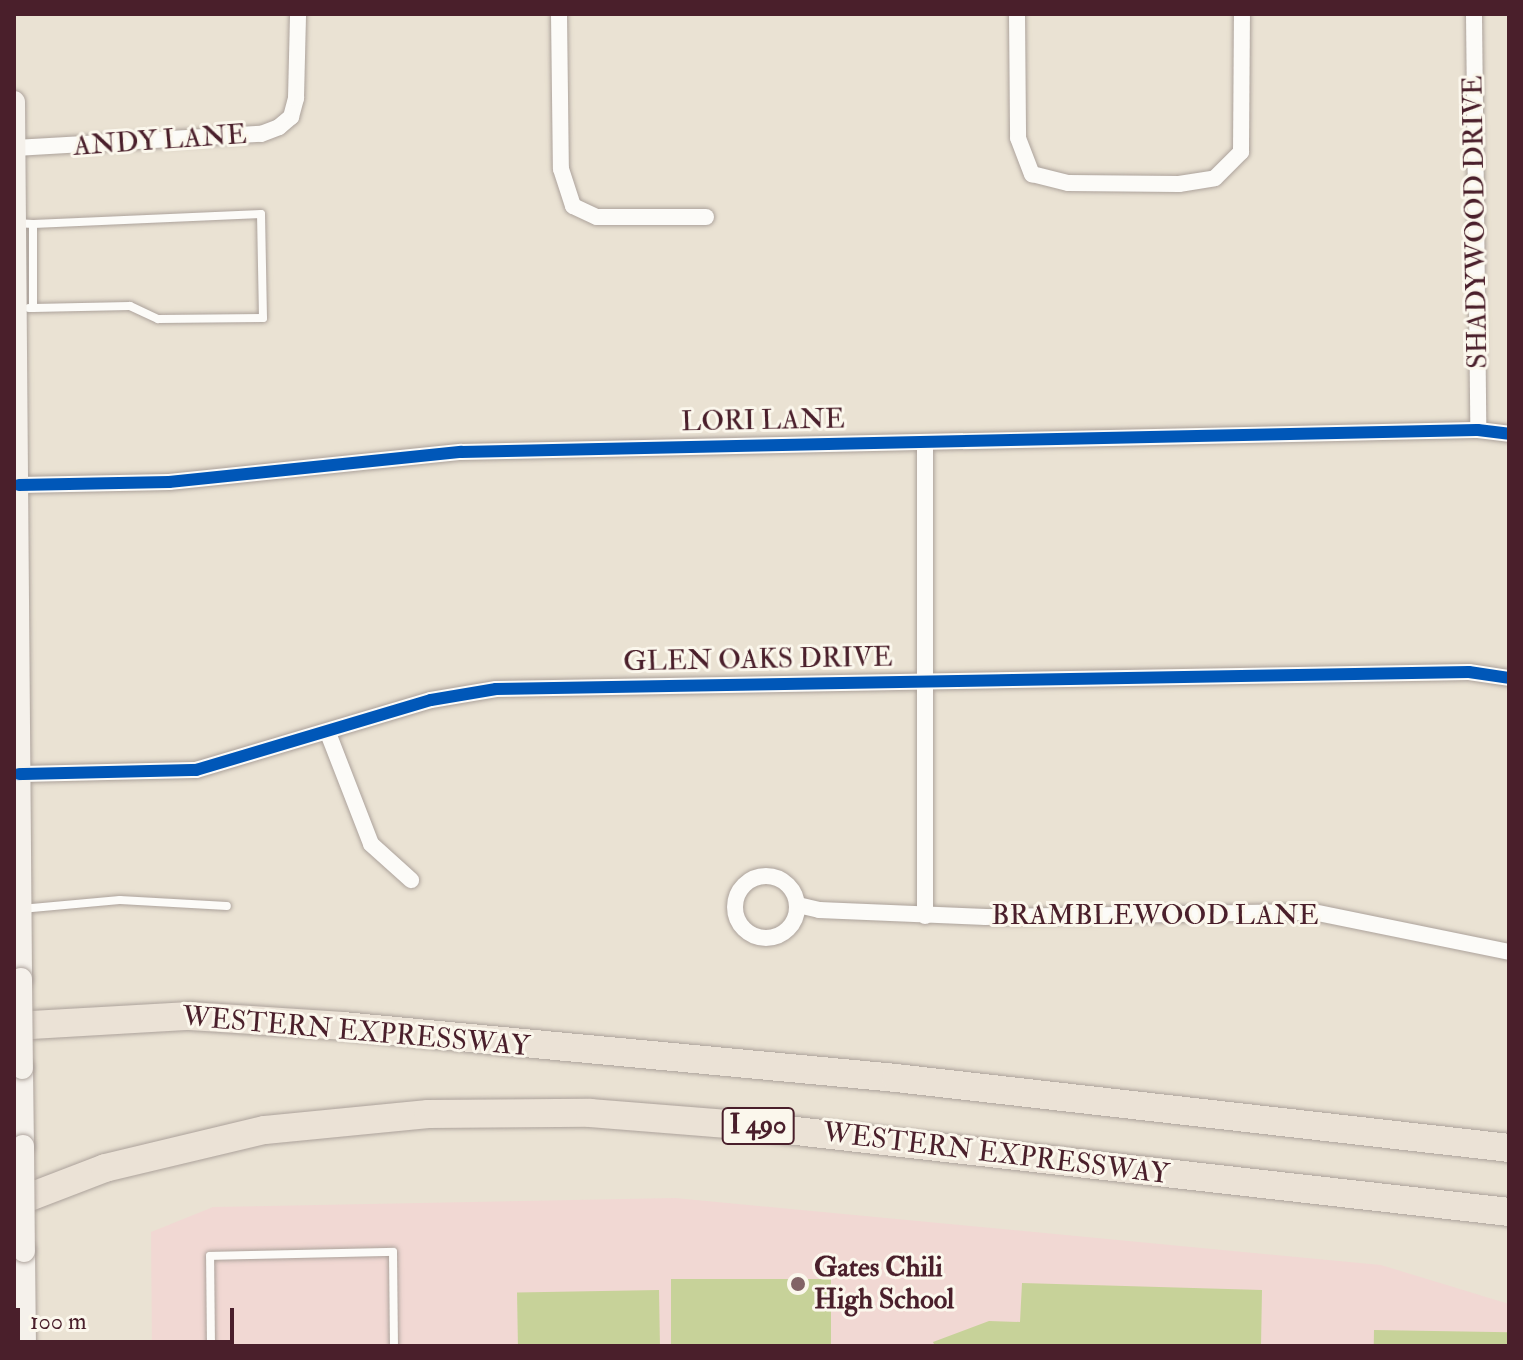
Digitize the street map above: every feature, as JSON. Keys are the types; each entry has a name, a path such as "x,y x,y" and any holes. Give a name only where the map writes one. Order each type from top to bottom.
{"highway":[{"name":"WESTERN EXPRESSWAY","path":"14,1026 190,1016 343,1026 896,1078 1509,1148"},
{"name":"WESTERN EXPRESSWAY","path":"14,1203 105,1168 265,1130 428,1114 590,1113 752,1126 1509,1212"}],"street":[{"name":"ANDY LANE","path":"15,148 158,143 261,134 279,127 291,117 296,98 298,14"},
{"path":"559,14 561,169 573,206 597,217 706,217"},
{"path":"1017,14 1018,138 1032,174 1068,183 1163,184 1215,178 1241,152 1242,14"},
{"name":"SHADYWOOD DRIVE","path":"1474,14 1478,430"},
{"path":"14,102 15,148 24,223 19,485 19,774 25,1346"},
{"name":"LORI LANE","path":"19,485 169,482 461,452 1478,430 1509,434"},
{"path":"925,442 925,916"},
{"name":"GLEN OAKS DRIVE","path":"19,774 196,770 431,700 496,689 1469,672 1509,678"},
{"path":"328,733 371,844 411,880"},
{"name":"BRAMBLEWOOD LANE","path":"798,905 925,916 1313,912 1509,952"}],"lane":[{"path":"24,223 261,214 263,318 158,319 130,306 24,308"},
{"path":"21,909 120,900 227,906"},
{"path":"211,1346 210,1256 393,1252 394,1346"}],"shaded area":[{"name":"Gates Chili High School","path":"675,1198 1381,1265 1509,1304 1509,1346 152,1346 151,1232 213,1207"}],"green space":[{"path":"671,1279 831,1279 831,1346 671,1346"},
{"path":"1022,1283 1262,1290 1261,1346 935,1346 933,1342 989,1321 1020,1322"},
{"path":"659,1290 660,1346 518,1346 517,1292"},
{"path":"1374,1330 1509,1332 1509,1346 1374,1346"}],"cycle path":[{"path":"19,485 169,482 461,452 1478,430 1509,434"},
{"path":"19,774 196,770 431,700 496,689 1469,672 1509,678"}],"place":[{"name":"Gates Chili High School","path":"798,1284"}]}
